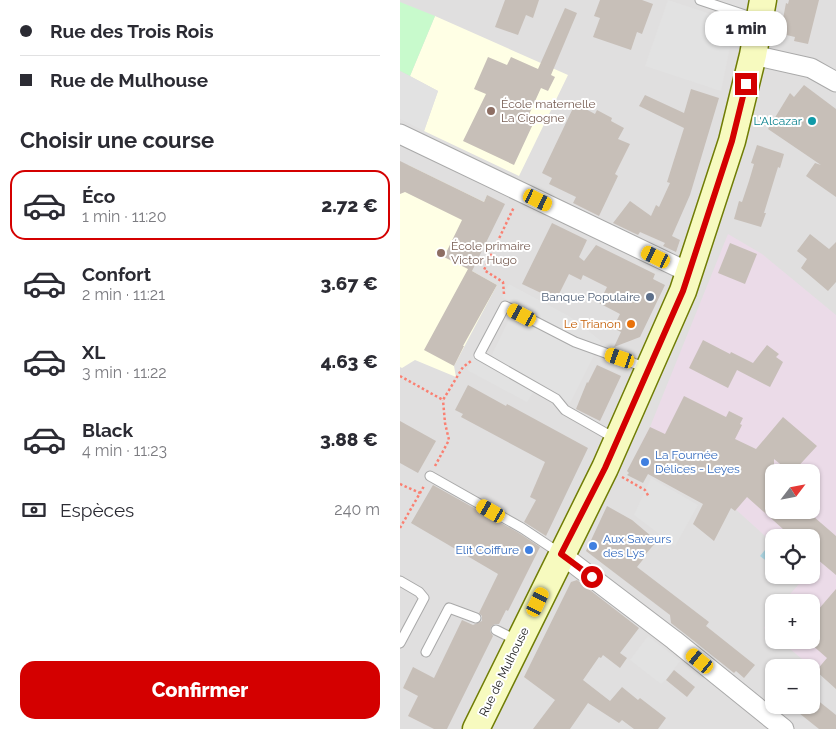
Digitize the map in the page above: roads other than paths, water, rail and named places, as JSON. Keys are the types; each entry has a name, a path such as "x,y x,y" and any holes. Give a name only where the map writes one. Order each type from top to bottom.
{"main road":[{"name":"Rue de Mulhouse","path":"476,729 508,636 561,554 605,468 650,369 690,273 732,141 754,55 761,10"}],"street":[{"path":"754,55 811,68 836,82"},
{"path":"400,134 690,273"},
{"path":"561,554 674,640 784,729"}],"lane":[{"path":"700,0 761,10"},
{"path":"618,440 565,410 556,399 479,355 505,306 575,342 650,369"},
{"path":"430,476 522,528 561,554"},
{"path":"400,581 419,592 424,598 400,644"},
{"path":"426,652 449,608 476,618"}],"water":[{"path":"765,550 765,560 760,556"}],"place":[{"name":"École maternelle La Cigogne","path":"491,111"},
{"name":"L'Alcazar","path":"812,121"},
{"name":"École primaire Victor Hugo","path":"441,253"},
{"name":"Banque Populaire","path":"650,297"},
{"name":"Le Trianon","path":"631,324"},
{"name":"La Fournée Délices - Leyes","path":"645,462"},
{"name":"Aux Saveurs des Lys","path":"593,546"},
{"name":"Elit Coiffure","path":"529,550"}]}
